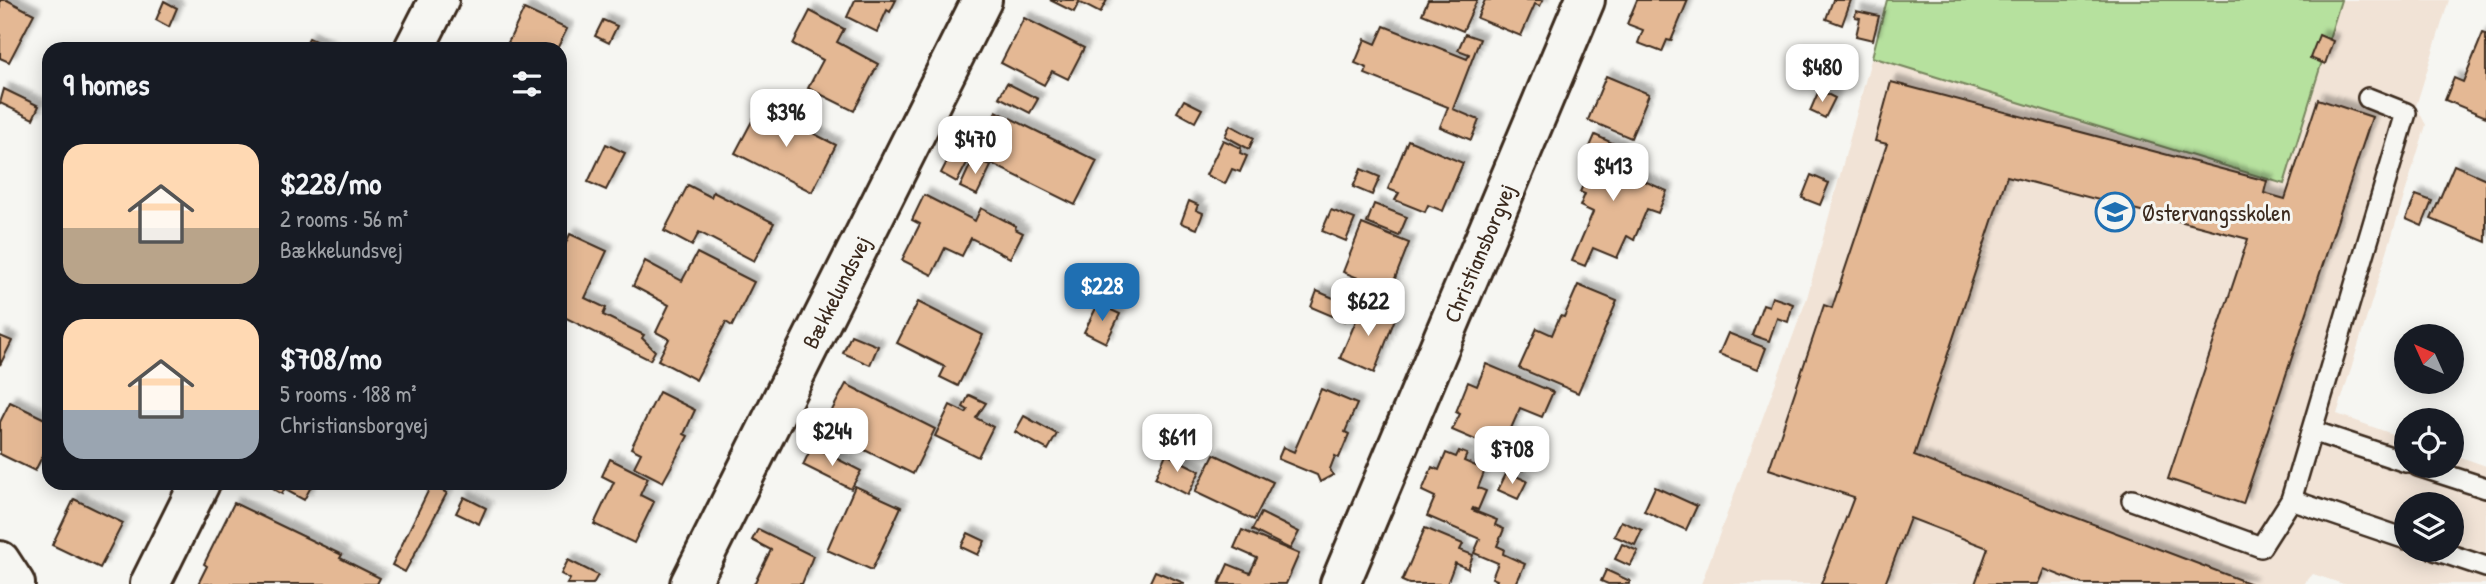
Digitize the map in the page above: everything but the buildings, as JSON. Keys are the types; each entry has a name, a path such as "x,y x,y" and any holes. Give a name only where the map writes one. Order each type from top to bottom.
{"street":[{"path":"418,42 439,0"},
{"name":"Bækkelundsvej","path":"690,584 982,0"},
{"name":"Christiansborgvej","path":"1340,584 1585,0"},
{"path":"150,584 197,490"},
{"path":"0,561 15,584"}],"lane":[{"path":"2132,500 2261,547 2291,500 2406,113 2368,98"},
{"path":"2312,431 2394,457"},
{"path":"2455,478 2486,488"},
{"path":"2291,500 2394,536"},
{"path":"2464,560 2486,567"}],"shaded area":[{"name":"Østervangsskolen","path":"1887,0 2449,0 2416,106 2426,125 2337,414 2394,435 2394,478 2464,478 2464,458 2486,466 2486,584 2343,584 2313,574 2304,584 1701,584 1807,298"}],"green space":[{"path":"1887,0 2341,0 2284,184 1872,57"}],"place":[{"name":"Østervangsskolen","path":"2115,212"}]}
